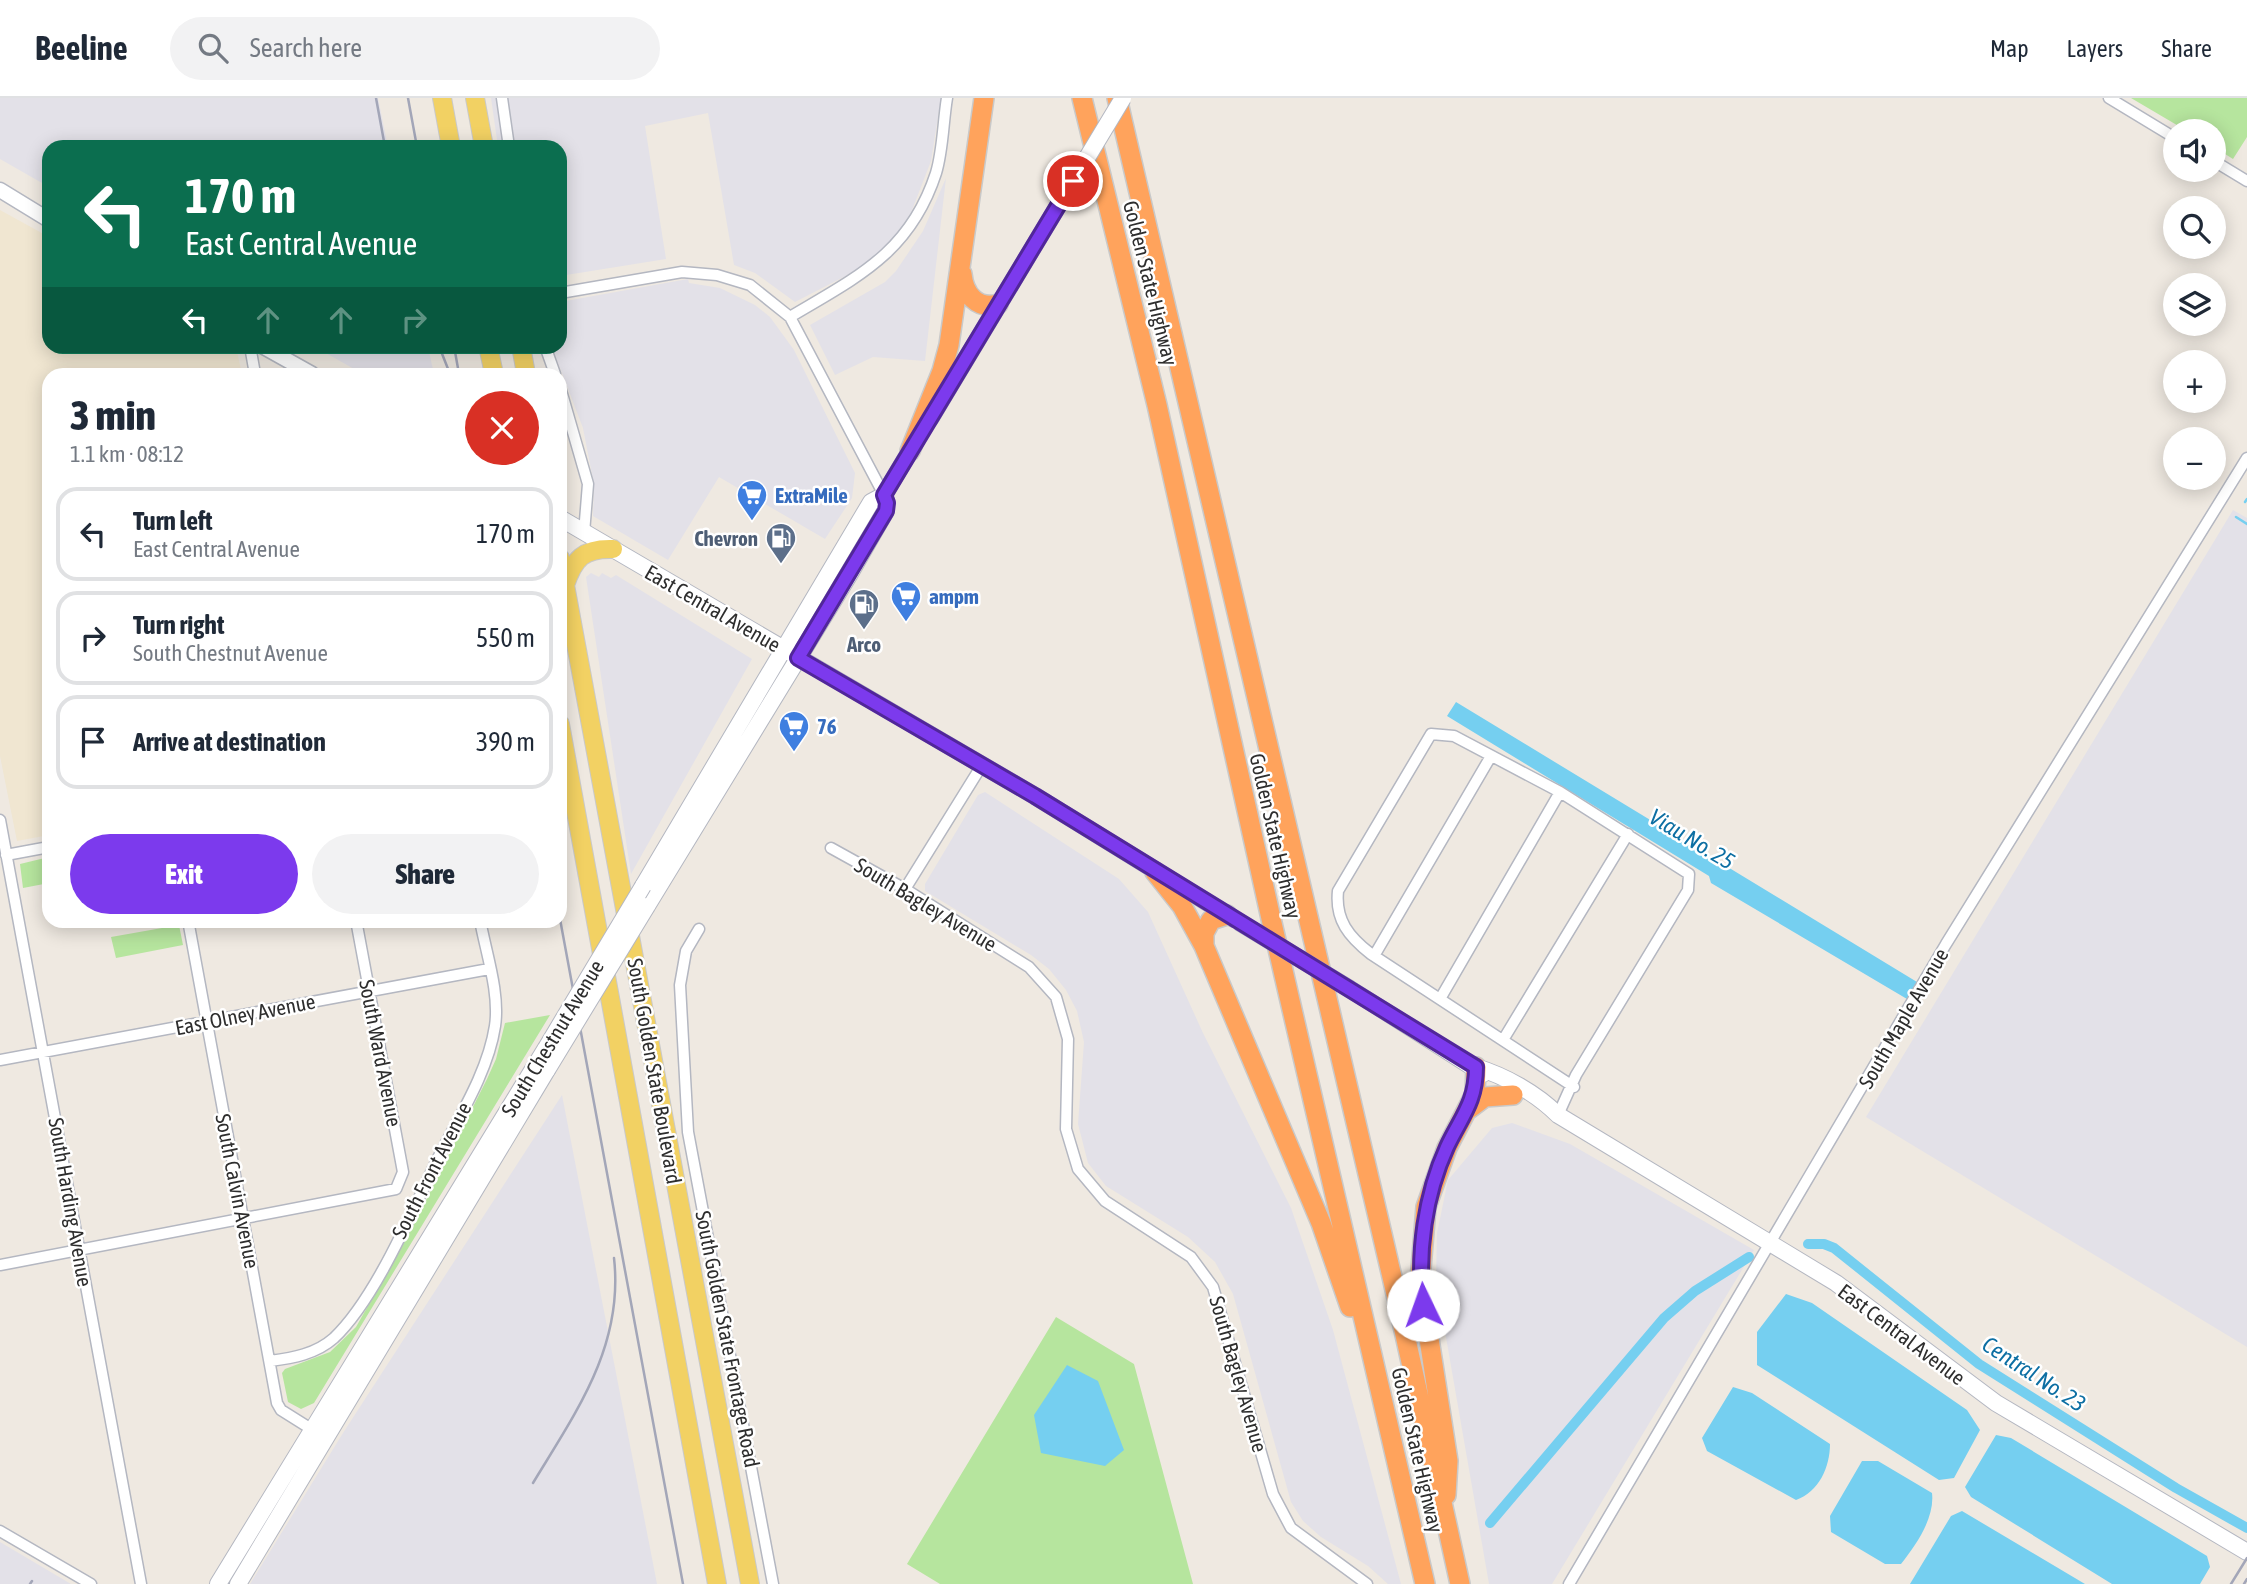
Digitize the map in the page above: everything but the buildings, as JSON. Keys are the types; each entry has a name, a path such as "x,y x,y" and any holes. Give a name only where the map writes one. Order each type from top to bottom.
{"highway":[{"path":"910,451 946,359 984,98"},
{"name":"Golden State Highway","path":"1082,98 1160,419 1426,1584"},
{"name":"Golden State Highway","path":"1117,98 1396,1294 1460,1584"},
{"path":"961,266 967,294 982,304 999,304"},
{"path":"1155,872 1182,906 1205,946 1321,1223 1383,1404"},
{"path":"1205,946 1204,933 1211,920 1233,919"},
{"path":"1444,1521 1448,1461 1420,1281 1426,1207 1447,1148 1475,1094 1476,1067"},
{"path":"1469,1109 1485,1097 1513,1095"}],"main road":[{"path":"442,98 451,140"},
{"path":"475,98 483,140"},
{"name":"South Chestnut Avenue","path":"238,1584 319,1434 782,649 872,502 884,495 1124,98"},
{"name":"South Chestnut Avenue","path":"218,1584 319,1434 547,1070 886,511 884,495"},
{"name":"East Central Avenue","path":"567,522 982,765 1476,1067 1489,1080 1543,1113 1558,1115"},
{"path":"567,579 573,562 581,554 598,548 613,549"},
{"name":"South Golden State Boulevard","path":"567,596 750,1584"},
{"name":"South Golden State Boulevard","path":"567,762 718,1584"},
{"name":"East Central Avenue","path":"1476,1067 1496,1073 1548,1105 1558,1115 1772,1242 1836,1283 1996,1403 2240,1548"}],"street":[{"path":"502,98 508,140"},
{"path":"790,317 870,270 895,247 917,214 936,172 947,98"},
{"path":"2109,98 2163,131"},
{"path":"2226,168 2247,181"},
{"path":"0,190 42,215"},
{"path":"567,292 682,272 717,275 750,285 790,317 884,495"},
{"path":"276,354 301,368"},
{"path":"567,410 588,484 584,533"},
{"name":"South Maple Avenue","path":"1569,1584 1946,944 2247,458"},
{"path":"1558,1115 1574,1087 1576,1075 1690,880 1683,867 1560,792 1454,736 1431,734 1426,738 1338,891 1338,913 1345,929 1374,956 1574,1087"},
{"path":"1374,956 1491,756"},
{"path":"905,889 982,765"},
{"path":"1440,999 1560,792"},
{"name":"South Harding Avenue","path":"0,820 141,1584"},
{"path":"1503,1040 1629,834"},
{"path":"6,855 42,848"},
{"name":"South Bagley Avenue","path":"831,848 905,889 1029,967 1056,997 1068,1039 1066,1129 1078,1168 1105,1201 1191,1257 1213,1287 1273,1494 1291,1528 1367,1584"},
{"name":"South Calvin Avenue","path":"189,928 277,1403 281,1410 319,1434"},
{"name":"South Ward Avenue","path":"243,1219 391,1192 400,1185 403,1172 357,928"},
{"name":"South Front Avenue","path":"270,1361 309,1353 335,1337 361,1302 387,1258 457,1121 489,1049 496,1013 481,928"},
{"name":"South Golden State Frontage Road","path":"699,929 686,951 680,985 688,1132 773,1584"},
{"name":"East Olney Avenue","path":"0,1060 489,969"},
{"path":"0,1265 243,1219"},
{"path":"0,1531 91,1584"}],"shaded area":[{"path":"0,98 378,98 387,140 42,140 42,183 0,159"},
{"path":"491,98 941,98 931,161 907,223 886,249 863,267 795,302 755,273 734,265 708,113 645,126 666,259 567,275 567,140 497,140"},
{"path":"946,178 925,361 873,357 835,375 810,325 885,282 896,271 923,231"},
{"path":"0,210 42,233 42,354 238,354 241,368 42,368 42,836 17,841 0,756"},
{"path":"688,279 689,283 720,288 755,305 770,317 794,350 855,473 852,498 825,539 719,477 668,560 593,516 594,485 583,428 567,386 567,368 560,368 555,354 567,354 567,301"},
{"path":"327,354 430,354 433,368 352,368"},
{"path":"2233,510 2247,518 2247,1347 1866,1117"},
{"path":"591,573 599,577 602,573 611,578 616,575 752,659 631,874 586,577"},
{"path":"985,792 1119,879 1148,912 1203,1033 1291,1208 1333,1330 1401,1584 1388,1584 1368,1566 1321,1537 1303,1521 1291,1502 1233,1294 1215,1262 1188,1237 1106,1186 1088,1163 1078,1124 1084,1042 1077,1011 1066,990 1049,969 1031,955 925,891 925,884 978,795"},
{"path":"562,1095 657,1584 250,1584 343,1433"},
{"path":"1512,1123 1570,1144 1754,1250 1552,1584 1489,1584 1436,1280 1437,1233 1448,1180 1492,1128"},
{"path":"0,1542 71,1584 0,1584"}],"green space":[{"path":"2131,98 2247,98 2247,137 2233,159 2226,155 2226,119 2167,119"},
{"path":"42,859 42,884 23,888 20,864"},
{"path":"162,928 180,928 183,945 116,958 111,937"},
{"path":"550,1015 314,1403 301,1409 288,1402 282,1373 285,1369 330,1352 356,1327 410,1232 487,1079 496,1059 505,1023"},
{"path":"1056,1317 1134,1364 1193,1584 940,1584 907,1564"}],"water":[{"path":"1456,702 1917,982 1907,999 1711,883 1709,876 1447,716"},
{"path":"1786,1294 1812,1303 1967,1410 1980,1430 1954,1478 1939,1480 1757,1365 1757,1332"},
{"path":"1067,1365 1098,1381 1124,1450 1105,1466 1041,1453 1034,1415"},
{"path":"1733,1387 1752,1393 1830,1444 1822,1478 1804,1496 1796,1500 1707,1451 1702,1438"},
{"path":"1996,1435 2011,1438 2207,1556 2210,1567 2200,1584 2112,1584 1971,1497 1965,1487"},
{"path":"1862,1461 1878,1461 1932,1493 1931,1512 1918,1540 1901,1564 1885,1564 1831,1532 1830,1516"},
{"path":"1962,1511 2085,1584 1910,1584 1951,1516"}],"waterway":[{"path":"2236,517 2247,524"},
{"name":"Central No. 23","path":"1808,1244 1824,1244 1834,1248 1979,1364 2176,1488 2247,1528"},
{"name":"Central No. 23","path":"1490,1523 1664,1318 1695,1291 1749,1257"}],"railway":[{"path":"376,98 384,140"},
{"path":"408,98 416,140"},
{"path":"442,354 448,368"},
{"path":"455,354 458,368"},
{"path":"562,928 683,1584"},
{"path":"533,1483 580,1404 604,1349 612,1320 614,1258"},
{"path":"2231,1584 2247,1558"},
{"path":"2244,1584 2247,1579"}],"place":[{"name":"ExtraMile","path":"752,522"},
{"name":"Chevron","path":"781,565"},
{"name":"ampm","path":"906,623"},
{"name":"Arco","path":"864,631"},
{"name":"76","path":"794,753"}],"route":[{"path":"1073,181 884,495 888,507 886,511 798,658 1035,796 1476,1067 1475,1094 1447,1148 1426,1207 1420,1281 1423,1305"}],"water label":[{"name":"Viau No. 25","path":"1692,839"}]}
